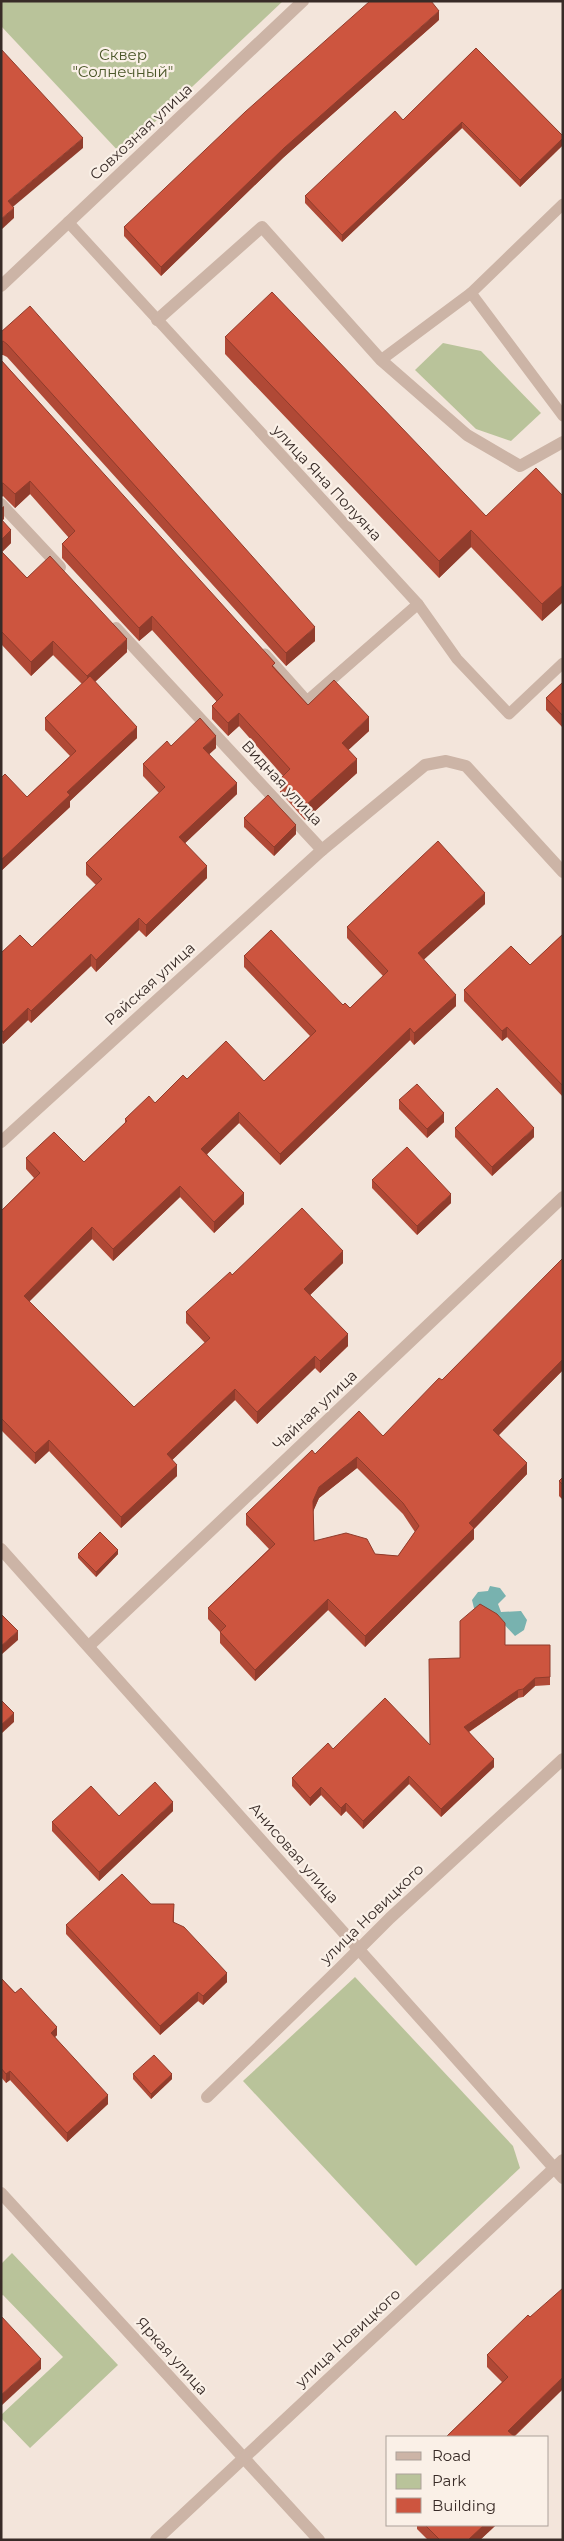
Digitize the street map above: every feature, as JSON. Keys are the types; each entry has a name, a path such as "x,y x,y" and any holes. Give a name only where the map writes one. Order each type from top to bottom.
{"street":[{"name":"Совхозная улица","path":"1,286 303,1"},
{"path":"157,320 262,226 381,360 467,435 520,466 563,442"},
{"path":"1,504 69,577"},
{"name":"Видная улица","path":"109,621 322,850 425,765 446,761 466,766 563,872"},
{"name":"Райская улица","path":"1,1142 322,850"},
{"name":"Чайная улица","path":"89,1646 563,1197"},
{"name":"Анисовая улица","path":"1,1549 357,1949 560,2169"},
{"name":"улица Новицкого","path":"207,2096 357,1949 563,1759"},
{"name":"улица Новицкого","path":"156,2540 242,2458 560,2169"},
{"name":"Яркая улица","path":"1,2193 319,2540"}],"lane":[{"path":"381,360 471,293 563,204"},
{"name":"улица Яна Полуяна","path":"68,222 418,604 458,659 509,714 563,662"},
{"path":"471,293 563,416"},
{"path":"254,642 307,701 418,604"}],"green space":[{"name":"Сквер \"Солнечный\"","path":"1,1 283,1 121,154 1,26"},
{"path":"443,343 481,351 541,413 511,441 476,429 415,370"},
{"path":"355,1977 513,2146 520,2168 416,2266 243,2081"},
{"path":"12,2253 118,2365 30,2448 1,2418 1,2415 63,2357 3,2295 1,2296 1,2264"}],"water":[{"path":"490,1586 500,1588 506,1596 498,1604 501,1612 521,1611 527,1620 524,1630 515,1636 501,1621 474,1608 472,1600 478,1592 488,1591"}],"building":[{"path":"370,1 431,1 439,11 284,148 161,267 124,227 245,112"},
{"path":"476,48 563,138 520,180 462,122 342,235 305,196 395,111 403,120"},
{"path":"1,49 83,138 8,201 14,208 1,219"},
{"path":"272,292 486,516 536,468 563,496 563,585 542,604 471,530 439,561 225,337"},
{"path":"30,306 315,627 286,653 7,344 3,341 1,342 1,332"},
{"path":"1,360 275,663 272,666 308,705 334,680 369,717 342,743 357,759 305,806 280,779 290,769 239,713 228,723 212,706 223,695 152,616 139,628 62,544 75,531 30,481 15,494 1,483"},
{"path":"1,519 11,530 1,540"},
{"path":"1,551 27,578 50,556 127,639 87,676 53,641 31,662 1,631"},
{"path":"90,676 137,727 67,792 70,795 1,860 1,778 5,774 27,797 76,751 45,718"},
{"path":"563,682 563,716 546,698"},
{"path":"200,718 216,736 203,748 237,783 179,837 207,866 146,925 139,918 96,960 91,954 31,1011 28,1008 3,1032 1,1029 1,953 20,935 32,947 102,879 86,863 165,787 143,764 167,741 171,746"},
{"path":"268,795 296,825 274,847 244,818"},
{"path":"438,841 485,893 418,953 456,995 414,1033 410,1028 280,1154 239,1112 201,1149 244,1193 214,1222 180,1186 113,1249 92,1227 24,1296 134,1407 210,1338 186,1312 230,1272 232,1275 302,1208 343,1251 304,1289 348,1334 320,1361 315,1356 257,1412 235,1389 167,1454 177,1465 121,1517 49,1440 35,1453 1,1420 1,1211 40,1173 26,1158 54,1132 84,1162 127,1121 125,1119 149,1096 155,1103 183,1075 187,1079 226,1041 264,1081 316,1031 244,956 271,930 343,1005 345,1003 350,1008 388,971 347,927"},
{"path":"563,934 563,1086 507,1027 502,1031 464,990 511,946 530,965"},
{"path":"417,1084 444,1113 427,1129 399,1100"},
{"path":"497,1088 534,1128 492,1167 455,1128"},
{"path":"407,1147 451,1194 417,1226 372,1180"},
{"path":"563,1258 563,1359 493,1430 527,1463 469,1523 474,1528 365,1636 328,1599 255,1670 220,1632 226,1626 208,1608 275,1544 246,1514 312,1450 315,1454 359,1411 383,1436 439,1378 442,1380","holes":["357,1457 403,1503 419,1526 398,1556 375,1554 367,1539 346,1533 314,1541 313,1501 319,1487"]},
{"path":"563,1477 563,1485 559,1481"},
{"path":"100,1532 118,1550 96,1572 78,1554"},
{"path":"480,1604 497,1614 505,1623 505,1645 550,1645 550,1677 535,1678 523,1689 518,1690 464,1727 494,1759 441,1809 409,1776 363,1821 346,1803 341,1808 321,1787 310,1798 292,1778 328,1743 333,1749 385,1698 430,1745 429,1659 460,1658 460,1621"},
{"path":"1,1614 18,1631 1,1646"},
{"path":"1,1700 14,1713 1,1725"},
{"path":"155,1782 173,1802 99,1872 52,1822 91,1786 119,1816"},
{"path":"122,1874 151,1904 174,1904 173,1922 184,1927 227,1973 203,1996 198,1992 160,2026 66,1925"},
{"path":"1,1978 15,1993 21,1988 57,2027 51,2033 108,2095 67,2133 10,2071 6,2074 1,2068"},
{"path":"154,2055 172,2074 151,2094 133,2074"},
{"path":"563,2288 563,2377 508,2431 514,2436 447,2436 508,2377 487,2355 528,2315 530,2317"},
{"path":"1,2316 41,2359 1,2395"},
{"path":"426,2526 483,2526 468,2540 440,2540"}]}
